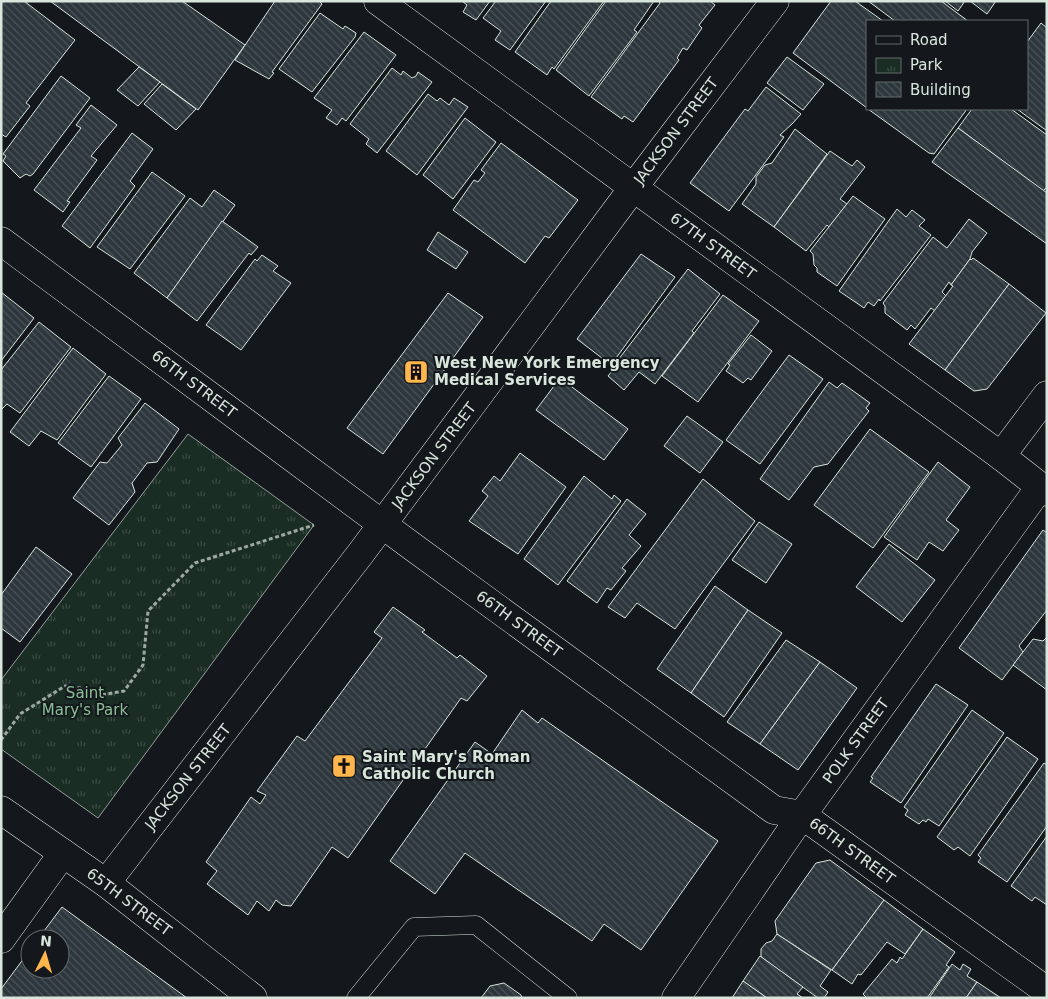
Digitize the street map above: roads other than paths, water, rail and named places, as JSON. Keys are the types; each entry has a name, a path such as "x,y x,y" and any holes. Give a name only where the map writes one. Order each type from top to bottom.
{"street":[{"name":"67TH STREET","path":"378,1 1002,456 1043,490"},
{"name":"JACKSON STREET","path":"106,883 383,524 775,1"},
{"name":"66TH STREET","path":"1,241 774,810 802,815 1047,991"},
{"path":"1002,456 1047,396"},
{"name":"POLK STREET","path":"676,998 802,815 1043,490"},
{"name":"65TH STREET","path":"1,810 106,883 253,998"},
{"path":"1,939 63,853"}],"lane":[{"path":"356,998 414,926 476,925 568,998"}],"place":[{"name":"West New York Emergency Medical Services","path":"416,372"},
{"name":"Saint Mary's Roman Catholic Church","path":"344,766"}],"park label":[{"name":"Saint Mary's Park","path":"85,702"}]}
